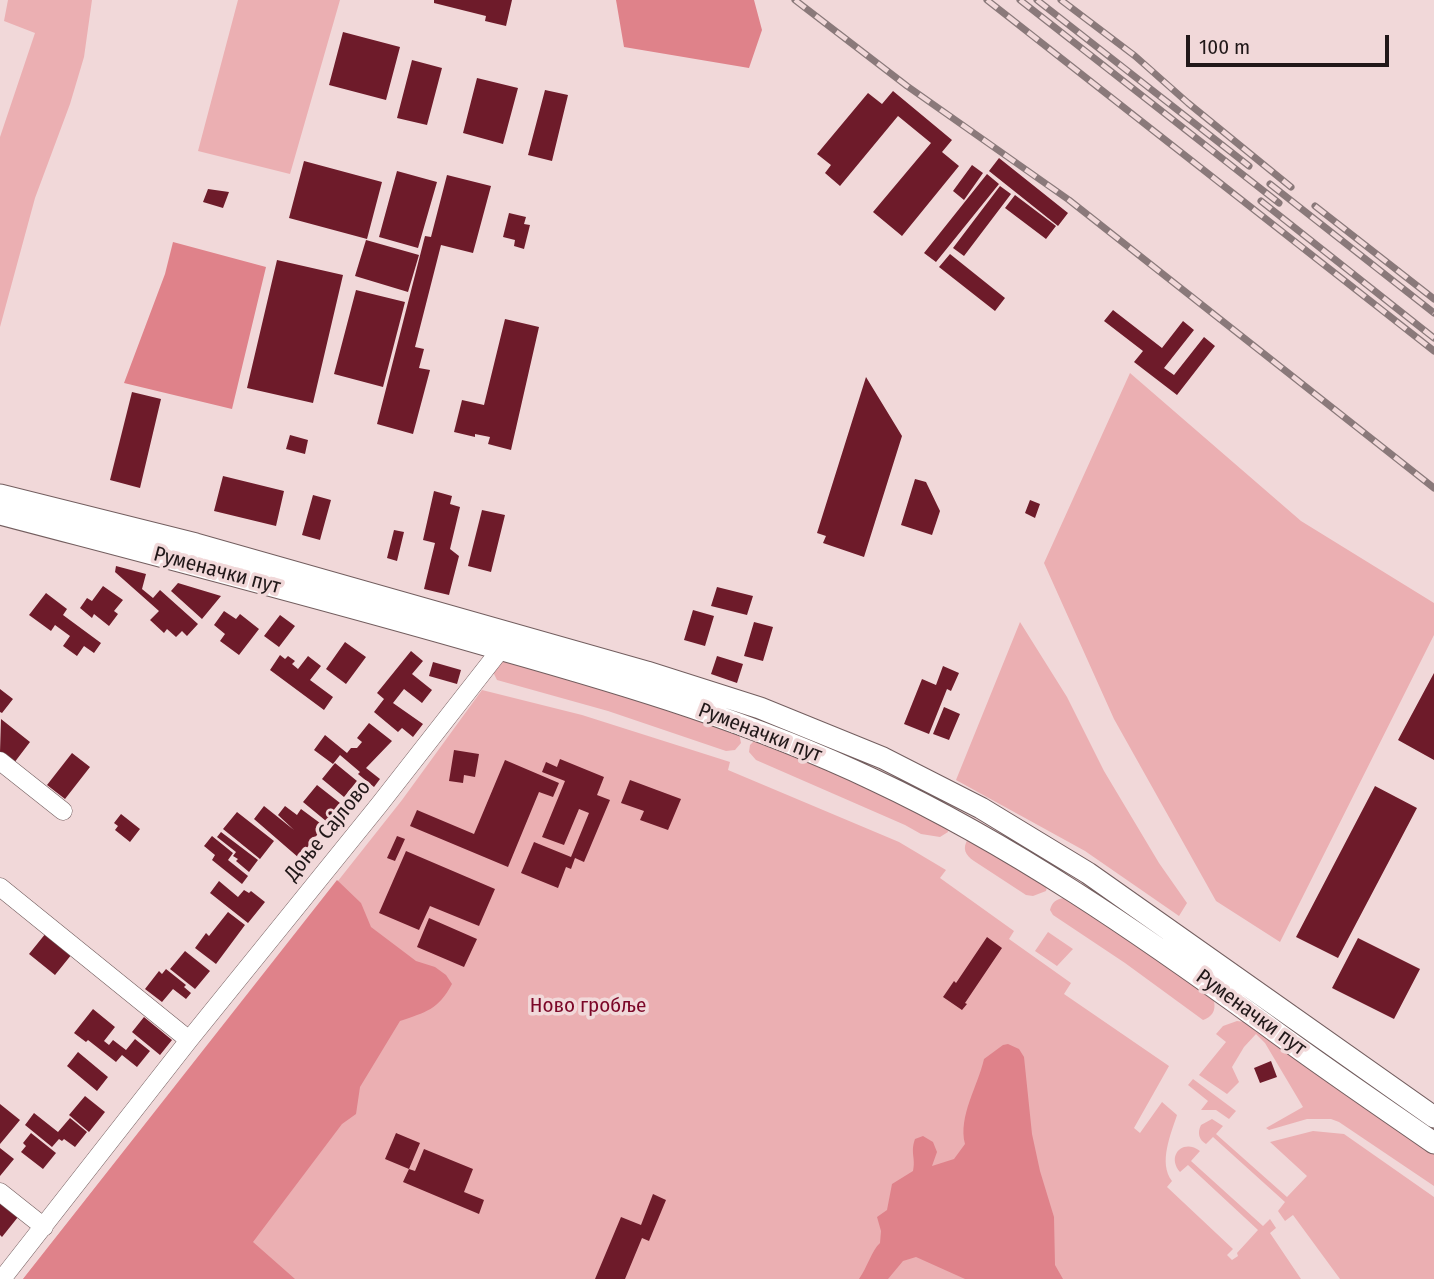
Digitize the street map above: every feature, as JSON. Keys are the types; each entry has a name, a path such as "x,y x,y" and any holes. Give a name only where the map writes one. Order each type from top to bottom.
{"main road":[{"name":"Руменачки пут","path":"0,495 196,544 635,668 760,708 883,758 981,808 1088,873 1434,1117"},
{"name":"Руменачки пут","path":"0,514 501,649 700,709 828,759 963,825 1108,915 1217,988 1434,1143"}],"street":[{"name":"Доње Сајлово","path":"2,1279 501,649"},
{"path":"0,761 63,811"},
{"path":"0,887 189,1040"},
{"path":"0,1192 44,1227"}],"green space":[{"path":"8,0 92,0 84,57 70,104 35,198 0,327 0,137 35,33 4,21"},
{"path":"238,0 340,0 290,174 198,151"},
{"path":"1130,373 1301,521 1434,603 1434,635 1280,942 1216,901 1114,719 1044,563"},
{"path":"1020,622 1067,697 1104,771 1159,863 1187,903 1179,916 1085,851 956,780"},
{"path":"503,660 597,685 739,733 741,743 735,750 726,751 608,711 497,680 493,672"},
{"name":"Ново гробље","path":"482,690 582,715 730,762 728,770 899,842 946,870 940,878 1014,931 1009,939 1071,983 1064,994 1169,1066 1134,1128 1140,1133 1162,1102 1177,1115 1167,1148 1166,1166 1172,1181 1167,1187 1233,1249 1227,1255 1232,1260 1238,1256 1237,1253 1258,1230 1188,1165 1180,1172 1176,1166 1178,1151 1188,1147 1200,1151 1191,1161 1263,1226 1270,1219 1276,1228 1270,1233 1301,1279 23,1279 402,800"},
{"path":"755,740 816,761 947,827 948,832 940,837 921,834 756,760 749,752 750,745"},
{"path":"968,839 1047,886 1046,891 1033,896 1026,895 974,861 965,851"},
{"path":"1064,898 1079,905 1212,995 1215,1007 1212,1013 1203,1020 1053,915 1050,910 1052,905"},
{"path":"1048,932 1073,949 1057,966 1035,951"},
{"path":"1237,1021 1245,1022 1434,1154 1434,1186 1331,1119 1307,1119 1269,1130 1266,1128 1303,1107 1265,1043 1256,1034 1232,1067 1239,1082 1227,1094 1199,1075 1226,1042 1216,1034 1223,1026"},
{"path":"1193,1079 1236,1111 1229,1119 1216,1110 1201,1110 1208,1101 1188,1085"},
{"path":"1212,1119 1223,1126 1216,1134 1287,1197 1307,1176 1270,1142 1313,1131 1344,1134 1434,1197 1434,1279 1340,1279 1293,1215 1285,1221 1278,1211 1285,1202 1213,1137 1206,1144 1202,1140 1199,1136 1201,1125"}],"shaded area":[{"path":"616,0 754,0 762,30 749,68 624,47"},
{"path":"173,242 266,267 232,409 124,383 165,274"},
{"path":"337,880 361,903 371,927 416,961 435,967 446,975 452,984 436,1005 400,1021 360,1087 356,1114 342,1124 253,1242 295,1279 23,1279"},
{"path":"1008,1044 1019,1049 1024,1057 1032,1134 1054,1217 1055,1265 1063,1279 965,1279 916,1257 903,1261 888,1279 859,1279 880,1243 881,1231 877,1217 887,1210 892,1184 913,1171 915,1139 923,1136 933,1142 937,1152 932,1166 954,1159 965,1144 966,1112 984,1059"}],"building":[{"path":"434,0 512,0 506,26 485,21 486,16 434,3"},
{"path":"343,32 400,47 386,100 329,85"},
{"path":"412,60 442,68 427,125 397,118"},
{"path":"477,78 518,88 503,144 463,133"},
{"path":"545,90 568,95 552,161 528,155"},
{"path":"893,91 952,140 942,152 959,166 902,236 873,212 931,143 898,116 840,186 825,173 831,165 817,154 868,93 882,104"},
{"path":"999,158 1068,213 1058,226 989,171"},
{"path":"304,161 382,182 367,239 289,218"},
{"path":"972,165 983,173 964,200 953,191"},
{"path":"397,171 437,182 418,248 379,237"},
{"path":"987,174 999,184 936,262 924,253"},
{"path":"447,175 491,186 473,253 441,245 415,347 424,349 419,368 430,370 413,434 377,424 425,236 431,237"},
{"path":"1000,186 1011,194 964,256 953,248"},
{"path":"208,189 229,192 223,208 203,202"},
{"path":"1015,195 1056,226 1046,239 1005,208"},
{"path":"509,213 526,217 524,224 530,225 524,249 514,246 515,240 503,237"},
{"path":"366,240 419,255 408,292 355,276"},
{"path":"950,254 1005,298 995,311 939,267"},
{"path":"277,260 343,275 313,403 247,388"},
{"path":"356,290 405,302 383,387 334,374"},
{"path":"1113,310 1162,348 1183,321 1194,330 1164,368 1174,375 1204,337 1215,346 1177,395 1134,362 1143,351 1104,321"},
{"path":"505,319 539,327 511,450 488,444 490,437 454,432 462,400 484,405"},
{"path":"866,377 902,436 864,557 823,543 826,536 817,533"},
{"path":"132,392 161,399 140,488 110,480"},
{"path":"290,435 308,440 305,454 286,449"},
{"path":"223,476 284,491 276,526 214,511"},
{"path":"915,479 926,482 940,511 932,535 901,525"},
{"path":"434,491 452,496 450,504 460,507 450,549 459,556 449,595 424,589 435,543 423,540"},
{"path":"313,495 331,500 320,540 302,535"},
{"path":"1030,500 1040,504 1035,518 1025,513"},
{"path":"482,510 505,515 491,572 468,566"},
{"path":"394,530 404,532 397,561 387,558"},
{"path":"116,566 146,574 142,589 153,598 160,590 198,624 187,636 182,631 176,637 167,629 164,633 150,620 159,611 115,572"},
{"path":"178,583 221,596 202,619 171,591"},
{"path":"103,586 123,600 114,611 118,614 109,626 94,614 92,618 80,608 87,598 92,601"},
{"path":"717,587 753,596 747,615 711,606"},
{"path":"46,593 67,609 63,615 101,643 94,653 84,646 77,656 63,646 70,636 55,625 51,631 29,615"},
{"path":"693,610 714,616 705,646 684,640"},
{"path":"224,611 236,619 240,614 259,629 239,655 220,641 225,634 214,625"},
{"path":"280,615 295,626 279,647 264,636"},
{"path":"754,622 773,627 763,661 744,656"},
{"path":"345,642 366,657 346,684 326,669"},
{"path":"411,651 423,661 412,674 432,690 422,703 404,689 393,703 423,724 413,737 402,728 398,732 374,712 384,699 377,693"},
{"path":"280,655 295,661 292,664 298,669 308,656 321,666 310,680 333,697 324,710 270,670"},
{"path":"717,656 743,664 737,683 711,674"},
{"path":"433,662 461,670 457,684 429,676"},
{"path":"943,666 959,673 951,691 947,689 929,734 904,724 922,679 936,685"},
{"path":"1434,673 1434,760 1398,740"},
{"path":"0,689 13,699 2,713 0,712"},
{"path":"944,707 960,714 949,740 933,734"},
{"path":"1,719 30,742 14,763 0,752"},
{"path":"369,723 392,741 366,768 380,779 374,787 340,755 333,764 314,750 325,735 347,753 362,742 357,738"},
{"path":"454,750 479,754 475,777 464,775 463,783 449,781"},
{"path":"72,753 90,767 65,799 47,785"},
{"path":"560,759 604,777 597,795 610,800 584,862 575,858 571,869 566,867 558,888 521,873 534,842 571,857 589,813 579,809 564,845 542,837 565,781 542,772 546,762 557,767"},
{"path":"505,760 559,783 553,797 539,792 508,867 410,826 417,810 474,834"},
{"path":"335,763 357,781 344,797 322,779"},
{"path":"630,780 681,799 668,830 640,820 644,811 621,803"},
{"path":"317,785 340,803 326,821 303,802"},
{"path":"1375,786 1417,808 1338,958 1296,937"},
{"path":"264,806 294,830 278,815 285,806 297,815 301,809 324,826 299,858 254,819"},
{"path":"237,812 274,841 260,859 223,829"},
{"path":"121,814 140,829 130,842 115,830 118,826 114,823"},
{"path":"221,832 258,860 249,872 236,861 238,859 233,856 236,852 217,837"},
{"path":"212,836 233,853 228,860 248,876 242,884 212,860 215,855 204,846"},
{"path":"397,836 405,839 395,861 387,858"},
{"path":"406,851 495,889 479,926 430,906 419,930 379,913"},
{"path":"219,881 238,897 244,890 249,893 251,891 265,902 248,923 210,893"},
{"path":"228,912 245,925 216,964 195,948 206,933 209,936"},
{"path":"429,918 477,939 464,967 417,947"},
{"path":"46,933 72,954 55,975 29,954"},
{"path":"987,937 1002,948 962,1010 943,997 954,981 956,983"},
{"path":"1358,938 1420,969 1394,1019 1332,988"},
{"path":"185,951 210,971 195,989 170,969"},
{"path":"166,969 186,985 184,987 191,993 186,999 173,989 162,1002 145,989 159,971 162,974"},
{"path":"93,1009 115,1027 104,1041 109,1045 113,1040 126,1050 135,1039 150,1051 137,1067 122,1055 116,1062 88,1040 86,1042 74,1033"},
{"path":"144,1017 172,1040 160,1055 132,1032"},
{"path":"78,1052 108,1077 97,1091 67,1066"},
{"path":"1271,1061 1277,1077 1260,1083 1254,1068"},
{"path":"85,1096 105,1112 89,1132 69,1115"},
{"path":"0,1104 20,1120 0,1144"},
{"path":"34,1113 58,1132 70,1118 87,1132 75,1147 64,1139 59,1139 52,1147 25,1125"},
{"path":"31,1133 56,1153 43,1169 21,1152 26,1146 23,1143"},
{"path":"396,1133 420,1143 409,1169 385,1159"},
{"path":"0,1148 14,1159 0,1176"},
{"path":"424,1149 473,1169 464,1192 484,1200 479,1214 403,1182 409,1169 415,1171"},
{"path":"653,1194 666,1200 649,1241 642,1238 625,1279 595,1279 621,1217 641,1225"},
{"path":"0,1203 18,1217 2,1237 0,1235"}],"railway":[{"path":"795,0 907,86 1069,200 1434,488"},
{"path":"987,0 1434,351"},
{"path":"1020,0 1279,203"},
{"path":"1037,0 1249,166"},
{"path":"1061,0 1135,56 1291,187"},
{"path":"1270,184 1434,313"},
{"path":"1261,201 1434,338"},
{"path":"1315,206 1434,299"}]}
